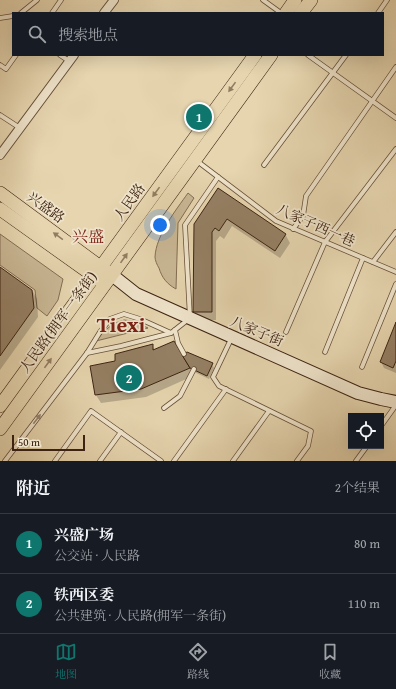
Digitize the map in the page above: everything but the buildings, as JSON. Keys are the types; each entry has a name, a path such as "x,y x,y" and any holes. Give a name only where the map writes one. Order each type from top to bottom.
{"main road":[{"path":"287,12 295,0"},
{"path":"302,12 311,0"},
{"name":"人民路","path":"0,406 103,276 254,56"},
{"name":"人民路","path":"141,234 270,56"},
{"name":"兴盛路","path":"0,193 103,276"},
{"name":"兴盛路","path":"0,209 103,276"},
{"name":"人民路(拥军一条街)","path":"0,429 103,276 141,234"}],"street":[{"path":"105,12 114,0"},
{"path":"0,155 71,58"},
{"name":"八家子街","path":"103,276 136,294 358,393 381,400 396,402"}],"lane":[{"path":"22,12 37,0"},
{"path":"53,12 60,0"},
{"path":"263,0 280,12"},
{"path":"379,12 387,0"},
{"path":"0,18 12,16"},
{"path":"0,65 6,69 15,56"},
{"path":"309,56 396,118"},
{"path":"264,165 345,56"},
{"path":"293,229 303,216 306,196 396,67"},
{"path":"0,115 20,128"},
{"path":"286,332 325,242 396,149"},
{"name":"八家子西一巷","path":"195,159 276,221 396,272"},
{"path":"87,353 171,333 190,318 185,225 218,177"},
{"path":"373,262 396,232"},
{"path":"325,352 363,258"},
{"path":"362,367 396,284"},
{"path":"6,461 87,353 110,319 124,314 140,319 171,333"},
{"path":"175,330 178,343 184,354"},
{"path":"232,337 213,377 219,386 226,390 311,431 308,446 297,461"},
{"path":"164,408 180,396 194,369"},
{"path":"174,461 226,390"},
{"path":"384,422 396,405"},
{"path":"54,461 91,411 161,461"},
{"path":"233,461 269,411"},
{"path":"100,461 121,432"},
{"path":"356,461 365,449"}],"shaded area":[{"path":"188,193 194,198 178,223 176,289 167,283 163,278 156,262 156,249 163,232"},
{"path":"0,234 63,279 58,300 47,316 37,308 35,290 0,265"},
{"path":"124,320 133,321 148,328 96,341 108,328 115,323"}],"place":[{"name":"兴盛广场","path":"199,117"},
{"name":"铁西区委","path":"129,378"}],"district":[{"name":"兴盛","path":"88,236"},
{"name":"Tiexi","path":"121,324"}]}
